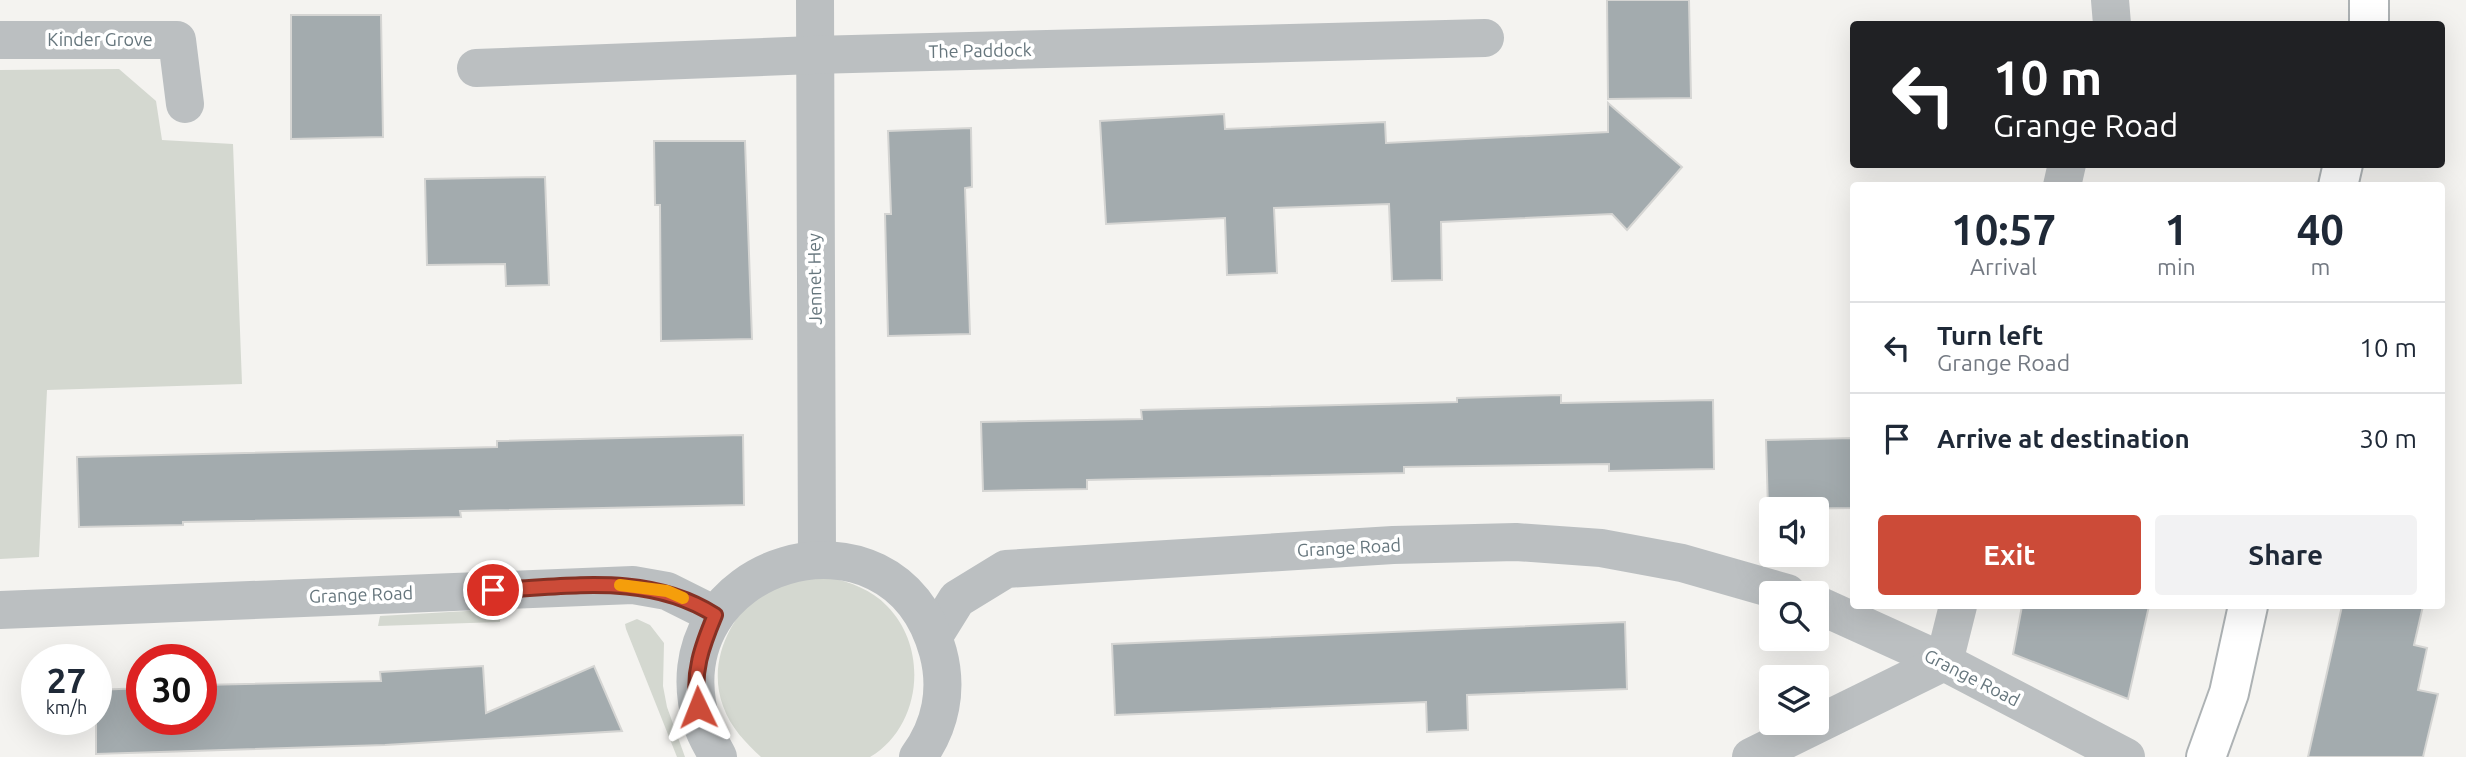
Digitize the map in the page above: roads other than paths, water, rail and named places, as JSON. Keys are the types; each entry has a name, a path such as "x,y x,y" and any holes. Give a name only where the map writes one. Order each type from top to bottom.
{"main road":[{"path":"2368,0 2368,21"},
{"path":"2206,757 2229,693 2247,609"}],"street":[{"name":"Jennet Hey","path":"815,0 813,55 817,558"},
{"path":"2110,0 2112,21"},
{"name":"The Paddock","path":"476,68 813,55 1485,38"},
{"name":"Kinder Grove","path":"0,40 177,40 185,104"},
{"name":"Grange Road","path":"934,636 957,599 1006,569 1393,545 1516,542 1601,548 1682,563 1759,585"},
{"path":"719,757 702,726 695,688 700,650 715,615 742,585 778,566 817,558 847,561 875,572 892,583 920,610 934,636 944,671 942,708 929,742 918,757"},
{"name":"Grange Road","path":"0,610 632,585 667,591 715,615"},
{"path":"1751,757 1944,662 1957,609"},
{"name":"Grange Road","path":"1829,610 1944,662 2126,757"}]}
